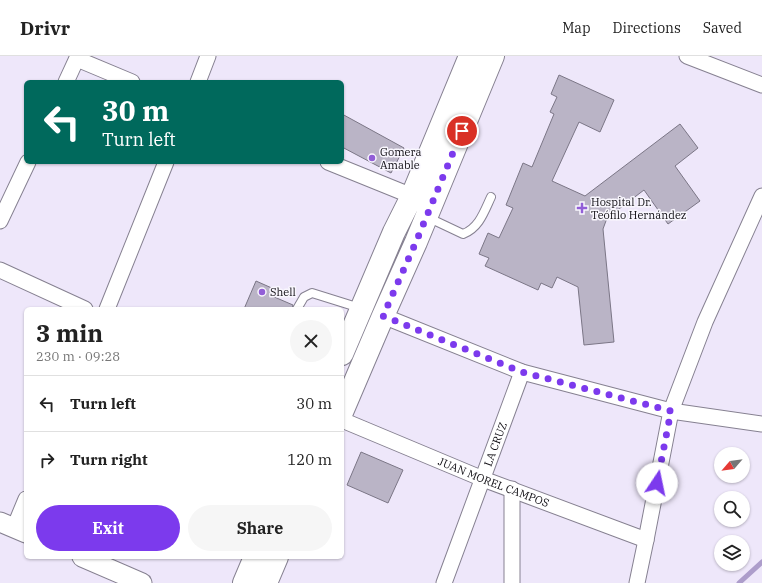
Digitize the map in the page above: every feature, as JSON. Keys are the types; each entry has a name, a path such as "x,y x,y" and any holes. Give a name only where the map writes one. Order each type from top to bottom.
{"main road":[{"path":"344,349 394,232 412,196 470,56"},
{"path":"344,407 427,217 493,56"},
{"path":"454,94 474,103"},
{"path":"244,583 254,559"},
{"path":"266,583 276,559"}],"street":[{"path":"199,80 208,56"},
{"path":"687,56 711,60 762,85"},
{"path":"67,80 78,58 128,80"},
{"path":"0,221 27,164"},
{"path":"108,307 165,164"},
{"path":"333,164 412,196"},
{"path":"637,583 671,411 705,322 762,196"},
{"path":"0,270 81,307"},
{"path":"383,316 522,372 671,411 762,424"},
{"name":"LA CRUZ","path":"444,583 522,372"},
{"name":"JUAN MOREL CAMPOS","path":"344,421 483,479 646,540"},
{"path":"512,489 512,583"},
{"path":"13,528 24,503"},
{"path":"87,559 142,583"}],"lane":[{"path":"427,217 463,234 470,232 475,227 491,197"},
{"path":"298,307 304,296 312,293 361,308"}],"building":[{"path":"559,75 614,100 600,132 579,122 552,181 585,196 680,124 698,148 675,166 700,201 668,224 644,190 607,218 603,229 614,342 584,345 578,287 557,277 552,288 541,283 538,290 485,266 489,258 479,254 488,233 499,238 513,208 506,205 523,163 532,167 554,114 550,112 557,97 551,94"},
{"path":"344,115 404,148 391,173 344,148"},
{"name":"Shell","path":"256,281 274,289 272,296 293,305 292,307 245,307"},
{"path":"361,452 403,470 388,503 347,485"}],"waterway":[{"path":"739,583 762,562"}],"place":[{"name":"Gomera Amable","path":"372,158"},
{"name":"Hospital Dr. Teófilo Hernández","path":"582,208"},
{"name":"Shell","path":"262,292"}],"route":[{"path":"462,131 416,242 383,316 522,372 671,411 657,483"}]}
